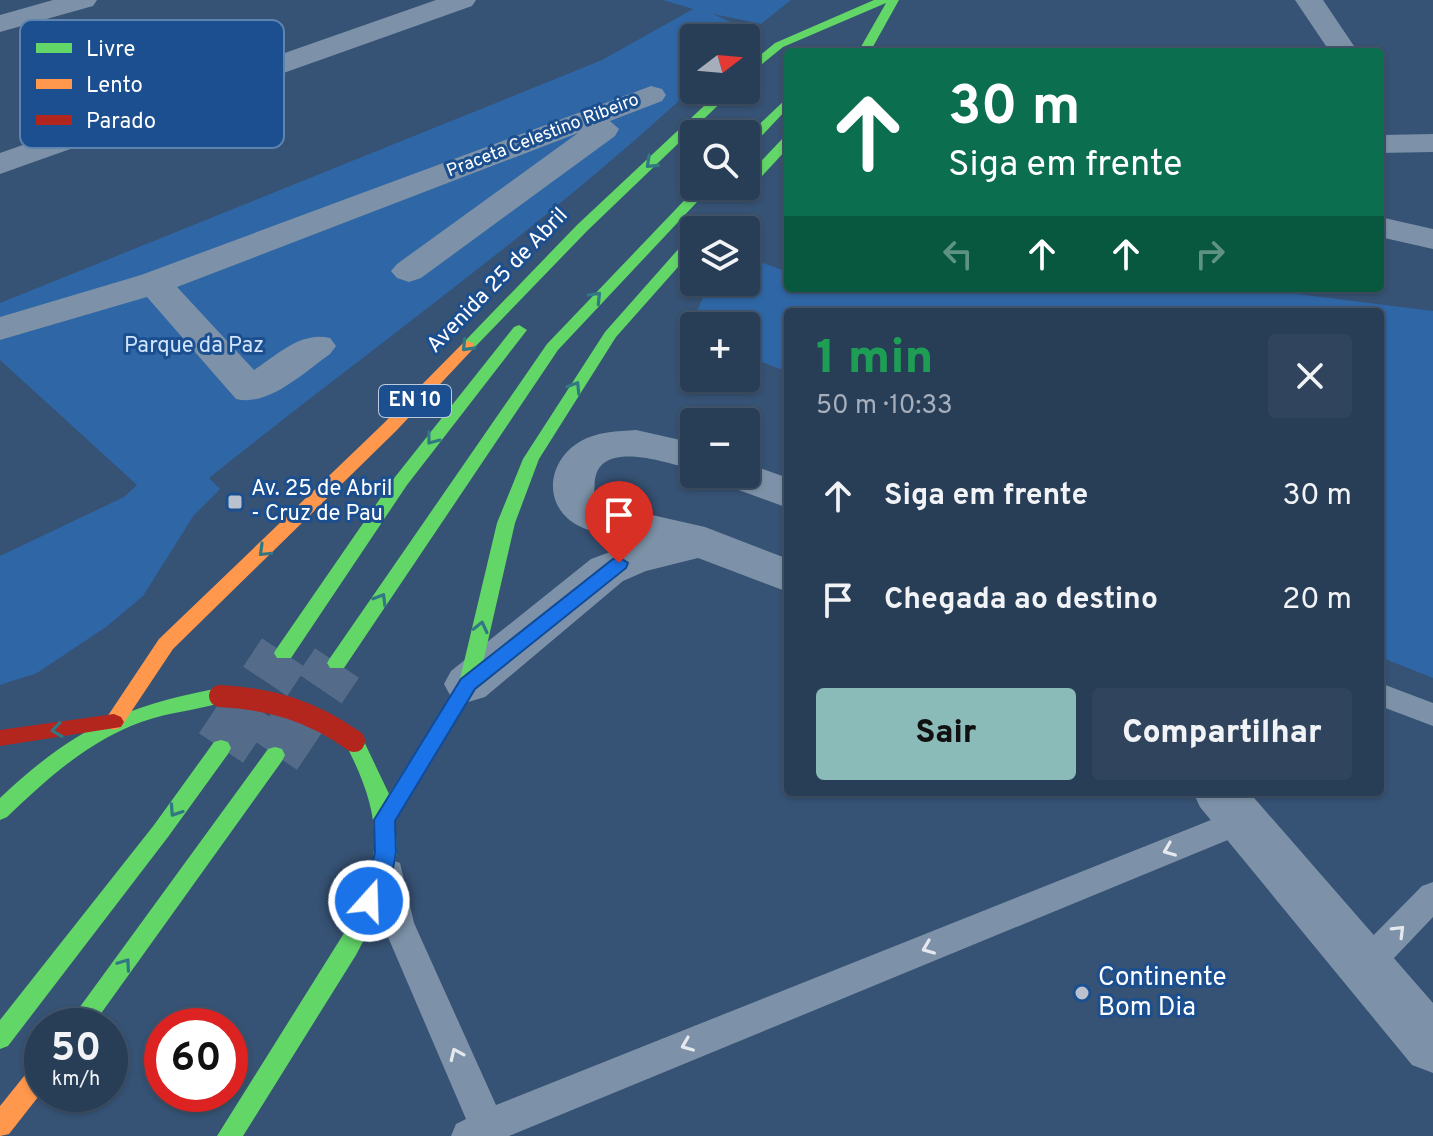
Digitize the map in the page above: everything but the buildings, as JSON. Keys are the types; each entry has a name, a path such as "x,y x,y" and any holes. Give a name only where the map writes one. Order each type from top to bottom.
{"main road":[{"path":"848,42 889,0"},
{"path":"818,48 889,0"},
{"path":"866,48 889,0"},
{"path":"760,61 779,45 889,0"},
{"name":"Avenida 25 de Abril","path":"114,722 166,644 390,427 549,261 713,104"},
{"path":"760,130 784,105"},
{"path":"760,170 784,145"},
{"path":"337,663 552,347 692,200"},
{"path":"229,1136 348,943 380,880 385,836 468,684 506,523 531,459 610,335 680,256"},
{"name":"EN 10","path":"284,653 401,481 484,371 535,313"},
{"name":"Avenida 25 de Abril","path":"0,811 36,775 71,747 114,722 166,706 220,696 279,699 321,716 354,741 369,767 385,836"},
{"name":"EN 10","path":"0,738 114,722"},
{"path":"0,1038 161,831 221,748"},
{"path":"91,1008 275,755"},
{"path":"0,1125 24,1095"}],"street":[{"path":"0,24 83,0"},
{"path":"284,63 462,0"},
{"path":"1309,0 1341,48"},
{"name":"Praceta Celestino Ribeiro","path":"0,329 154,283 651,95 409,271"},
{"path":"0,164 45,148"},
{"path":"1384,228 1433,239"},
{"path":"154,283 250,390 317,346"},
{"path":"680,452 645,443 609,446 592,452 575,472 573,498 594,516 704,542 784,574"},
{"path":"760,483 784,492"},
{"path":"468,684 607,570 663,549 704,542"},
{"path":"1230,806 1433,1046"}],"lane":[{"path":"1384,696 1433,715"},
{"path":"385,836 398,923 483,1133 1230,806"},
{"path":"1365,966 1433,896"}],"green space":[{"name":"Parque da Paz","path":"663,0 791,0 761,24 713,14 735,24 680,24 680,100 577,189 209,478 220,489 194,515 143,596 106,627 37,673 0,685 0,556 124,497 137,485 0,360 0,303 602,60 693,9"},
{"path":"760,262 784,271 784,292 1291,292 1433,311 1433,678 1384,659 1384,308 784,308 784,370 760,361 760,312 697,312 703,296 760,296"}],"tunnel":[{"path":"221,748 284,653"},
{"path":"275,755 337,663"}],"traffic: fast":[{"path":"760,61 779,45 883,0"},
{"path":"866,48 893,0"},
{"path":"468,346 582,228 713,104"},
{"path":"760,130 784,105"},
{"path":"760,170 784,145"},
{"path":"337,663 552,347 692,200"},
{"path":"384,820 468,684 506,523 531,459 610,335 680,256"},
{"path":"284,653 401,481 519,330"},
{"path":"0,811 52,764 99,732 152,711 220,696"},
{"path":"229,1136 348,948 377,892 386,852 383,808 374,780 354,741"},
{"path":"0,1038 161,831 221,748"},
{"path":"91,1008 275,755"}],"traffic: slow":[{"path":"114,722 166,644 390,427 468,346"},
{"path":"0,1125 24,1095"}],"traffic: jam":[{"path":"220,696 291,706 354,741"},
{"path":"0,738 114,722"}],"place":[{"name":"Av. 25 de Abril - Cruz de Pau","path":"235,502"},
{"name":"Continente Bom Dia","path":"1082,993"}],"route":[{"path":"369,901 380,880 386,852 384,820 468,684 619,563"}]}
